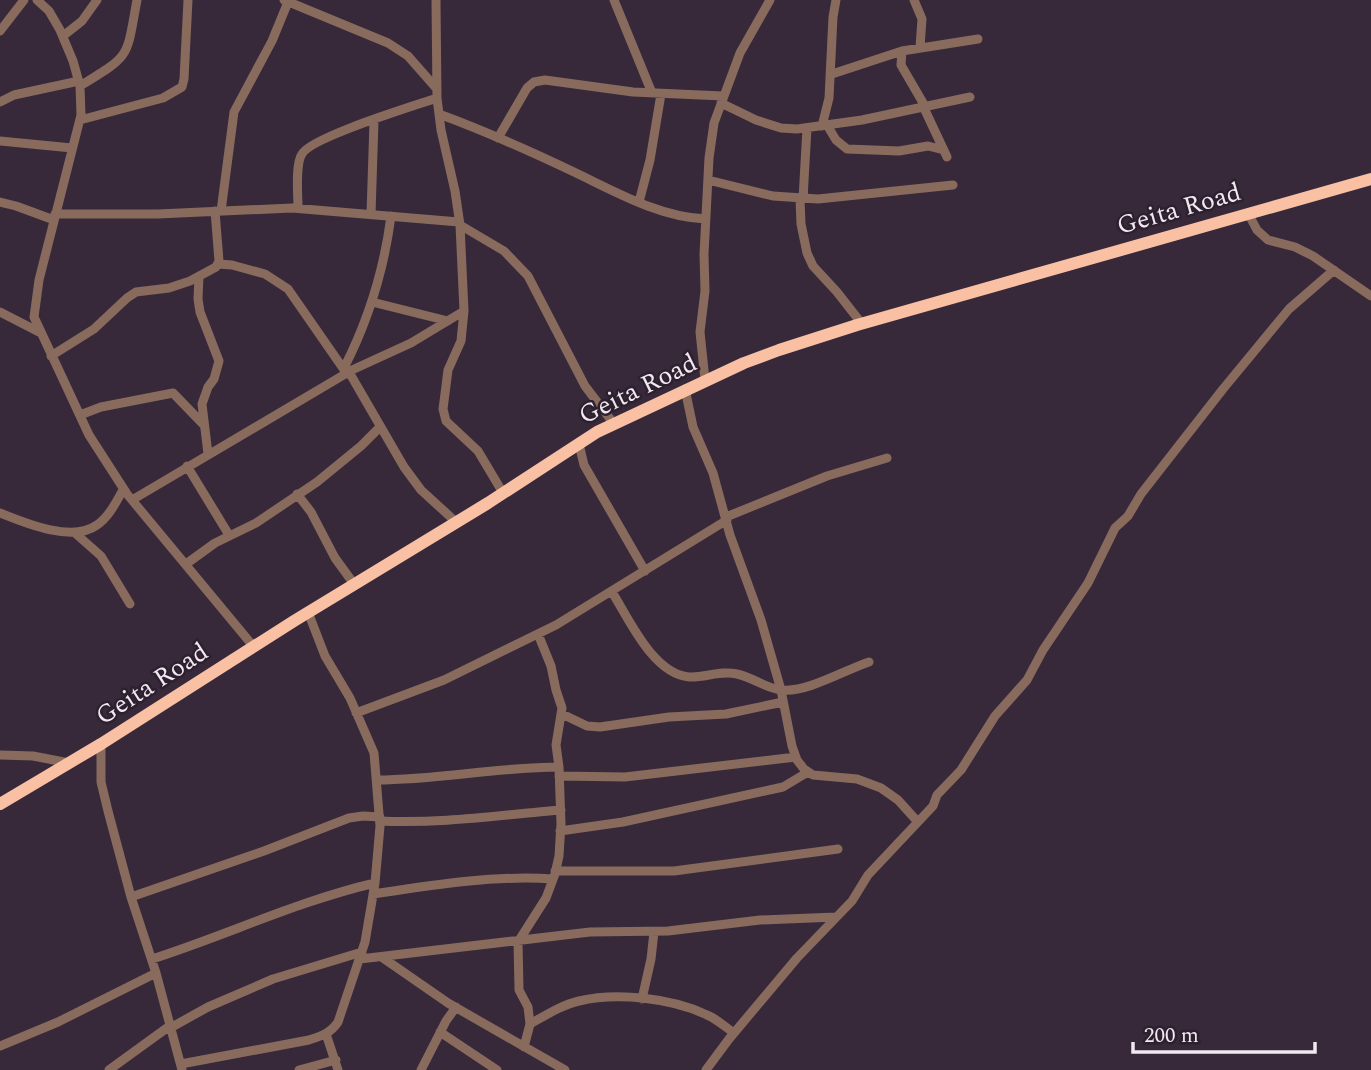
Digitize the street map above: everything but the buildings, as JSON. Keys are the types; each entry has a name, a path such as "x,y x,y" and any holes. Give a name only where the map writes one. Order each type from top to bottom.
{"highway":[{"name":"Geita Road","path":"0,804 101,744 253,646 579,444 705,380 779,350 862,324 1371,179"}],"street":[{"path":"0,31 24,0"},
{"path":"37,0 49,11 63,36 79,83 80,120 35,298 34,317 39,332 80,415 123,490 253,646"},
{"path":"63,36 82,21 97,0"},
{"path":"0,102 27,91 79,83 112,67 124,57 131,41 137,0"},
{"path":"80,120 163,98 182,87 188,0"},
{"path":"436,0 437,94 460,223 464,311 461,341 448,370 444,392 446,421 478,451 503,493"},
{"path":"614,0 656,94 650,160 639,202"},
{"path":"705,380 700,332 705,291 708,180 714,122 740,53 770,0"},
{"path":"824,126 830,98 836,0"},
{"path":"914,0 922,19 920,47"},
{"path":"218,264 218,211 234,112 272,41 286,1 388,43 408,56 437,94"},
{"path":"832,74 902,51 978,39"},
{"path":"824,126 847,149 899,151 928,146 945,154 925,108 901,65 902,51"},
{"path":"498,138 527,88 534,82 560,81 656,94 722,99 756,120 781,128 824,126 970,97"},
{"path":"298,208 302,153 324,139 437,94"},
{"path":"439,114 672,215 706,219"},
{"path":"371,214 374,121"},
{"path":"807,128 801,224 807,253 813,266 862,324"},
{"path":"0,141 72,148"},
{"path":"708,180 773,196 802,199 839,199 927,186 953,185"},
{"path":"0,202 55,217 298,208 460,223 503,250 528,276 585,386 614,424"},
{"path":"1248,213 1257,229 1268,240 1295,247 1313,256 1371,296"},
{"path":"347,371 386,253 391,216"},
{"path":"51,356 94,329 136,292 169,288 199,276 218,264 265,274 288,289 347,371 404,467 421,489 456,522"},
{"path":"706,1070 797,958 852,901 868,875 933,806 937,795 961,770 995,716 1020,691 1043,650 1088,583 1115,528 1128,516 1141,494 1279,320 1334,270"},
{"path":"199,276 200,312 219,361 202,404 208,454"},
{"path":"372,302 449,321"},
{"path":"132,500 347,371 411,342 464,311"},
{"path":"0,312 39,332"},
{"path":"685,390 693,426 713,473 730,534 761,620 796,757 813,775 857,779 881,788 898,800 917,821"},
{"path":"80,415 101,407 173,393 204,425"},
{"path":"186,564 229,535 256,523 317,482 380,426"},
{"path":"579,444 584,465 645,571"},
{"path":"356,713 444,680 538,634 612,592 727,518 816,480 887,458"},
{"path":"187,466 229,535"},
{"path":"0,513 27,524 73,532 96,527 110,512 123,490"},
{"path":"297,494 311,512 335,558 354,584"},
{"path":"73,532 101,556 130,604"},
{"path":"612,592 648,649 662,665 675,674 688,677 736,674 781,690 813,684 869,662"},
{"path":"101,744 101,782 131,897 152,959 182,1067 309,1040 334,1029 361,956 375,883 380,819 374,754 356,713 325,656 308,612"},
{"path":"524,1047 530,1024 528,1007 519,990 518,942 546,898 554,875 561,810 555,745 562,714 551,666 538,634"},
{"path":"562,714 587,726 600,727 726,714 783,702"},
{"path":"0,755 33,756 69,763"},
{"path":"377,780 414,780 537,767 601,779 796,757"},
{"path":"560,831 623,822 771,790 798,780 808,772"},
{"path":"131,897 349,818 363,816 380,819 472,820 561,810"},
{"path":"373,894 489,879 674,871 838,849"},
{"path":"152,959 335,892 375,883"},
{"path":"109,1070 172,1026 208,1007 273,979 361,956 383,958 601,931 654,932 760,920 836,917"},
{"path":"642,999 654,932"},
{"path":"383,958 551,1066 565,1070"},
{"path":"0,1046 70,1017 156,973"},
{"path":"530,1024 556,1009 578,1001 608,997 687,1006 710,1016 734,1033"},
{"path":"421,1070 456,1007"},
{"path":"440,1032 497,1070"},
{"path":"299,1070 337,1065 326,1034"}]}
